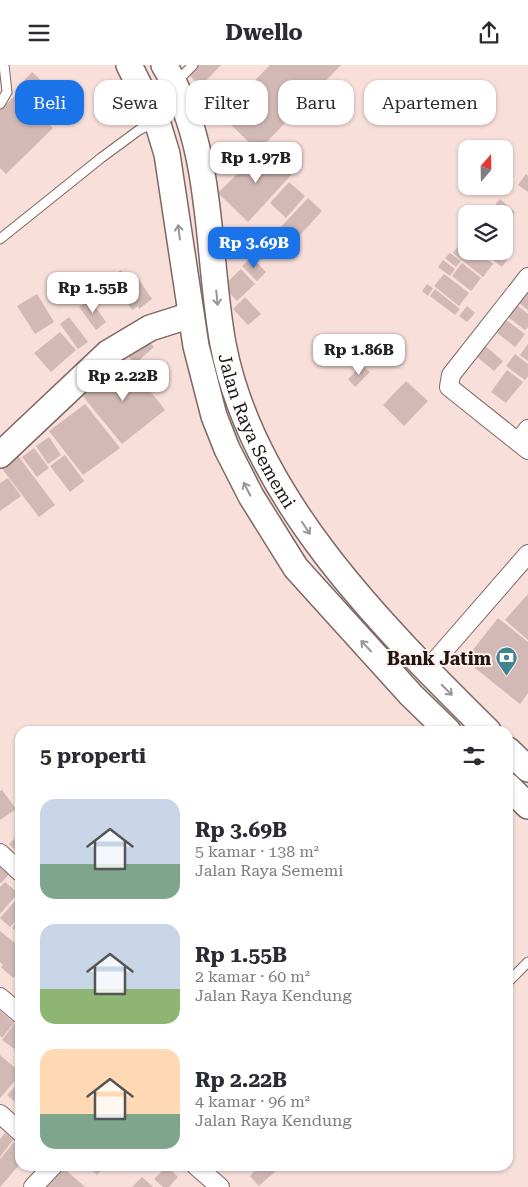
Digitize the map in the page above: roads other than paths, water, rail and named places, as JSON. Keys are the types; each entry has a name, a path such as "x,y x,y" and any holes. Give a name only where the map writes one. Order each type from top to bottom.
{"main road":[{"name":"Jalan Raya Sememi","path":"129,65 134,80"},
{"name":"Jalan Raya Sememi","path":"169,74 196,144 203,180 223,344 233,386 247,427 269,470 310,534 382,621 426,670 483,726"},
{"name":"Jalan Raya Sememi","path":"148,125 167,154 196,346 214,415 227,449 251,496 296,568 322,599 443,726"},
{"path":"0,455 108,353 150,328 191,315"},
{"path":"513,755 528,769"},
{"path":"513,792 528,806"}],"street":[{"path":"525,440 449,387 448,382 451,375 528,277"},
{"path":"426,670 528,554"},
{"path":"0,853 15,868"},
{"path":"0,997 15,1010"},
{"path":"0,1114 15,1128"},
{"path":"33,1187 48,1171"},
{"path":"202,1171 220,1187"}],"lane":[{"path":"0,105 7,92 4,65"},
{"path":"169,74 193,65"},
{"path":"0,239 148,125"},
{"path":"513,977 528,962"}],"place":[{"name":"Bank Jatim","path":"507,677"}]}
